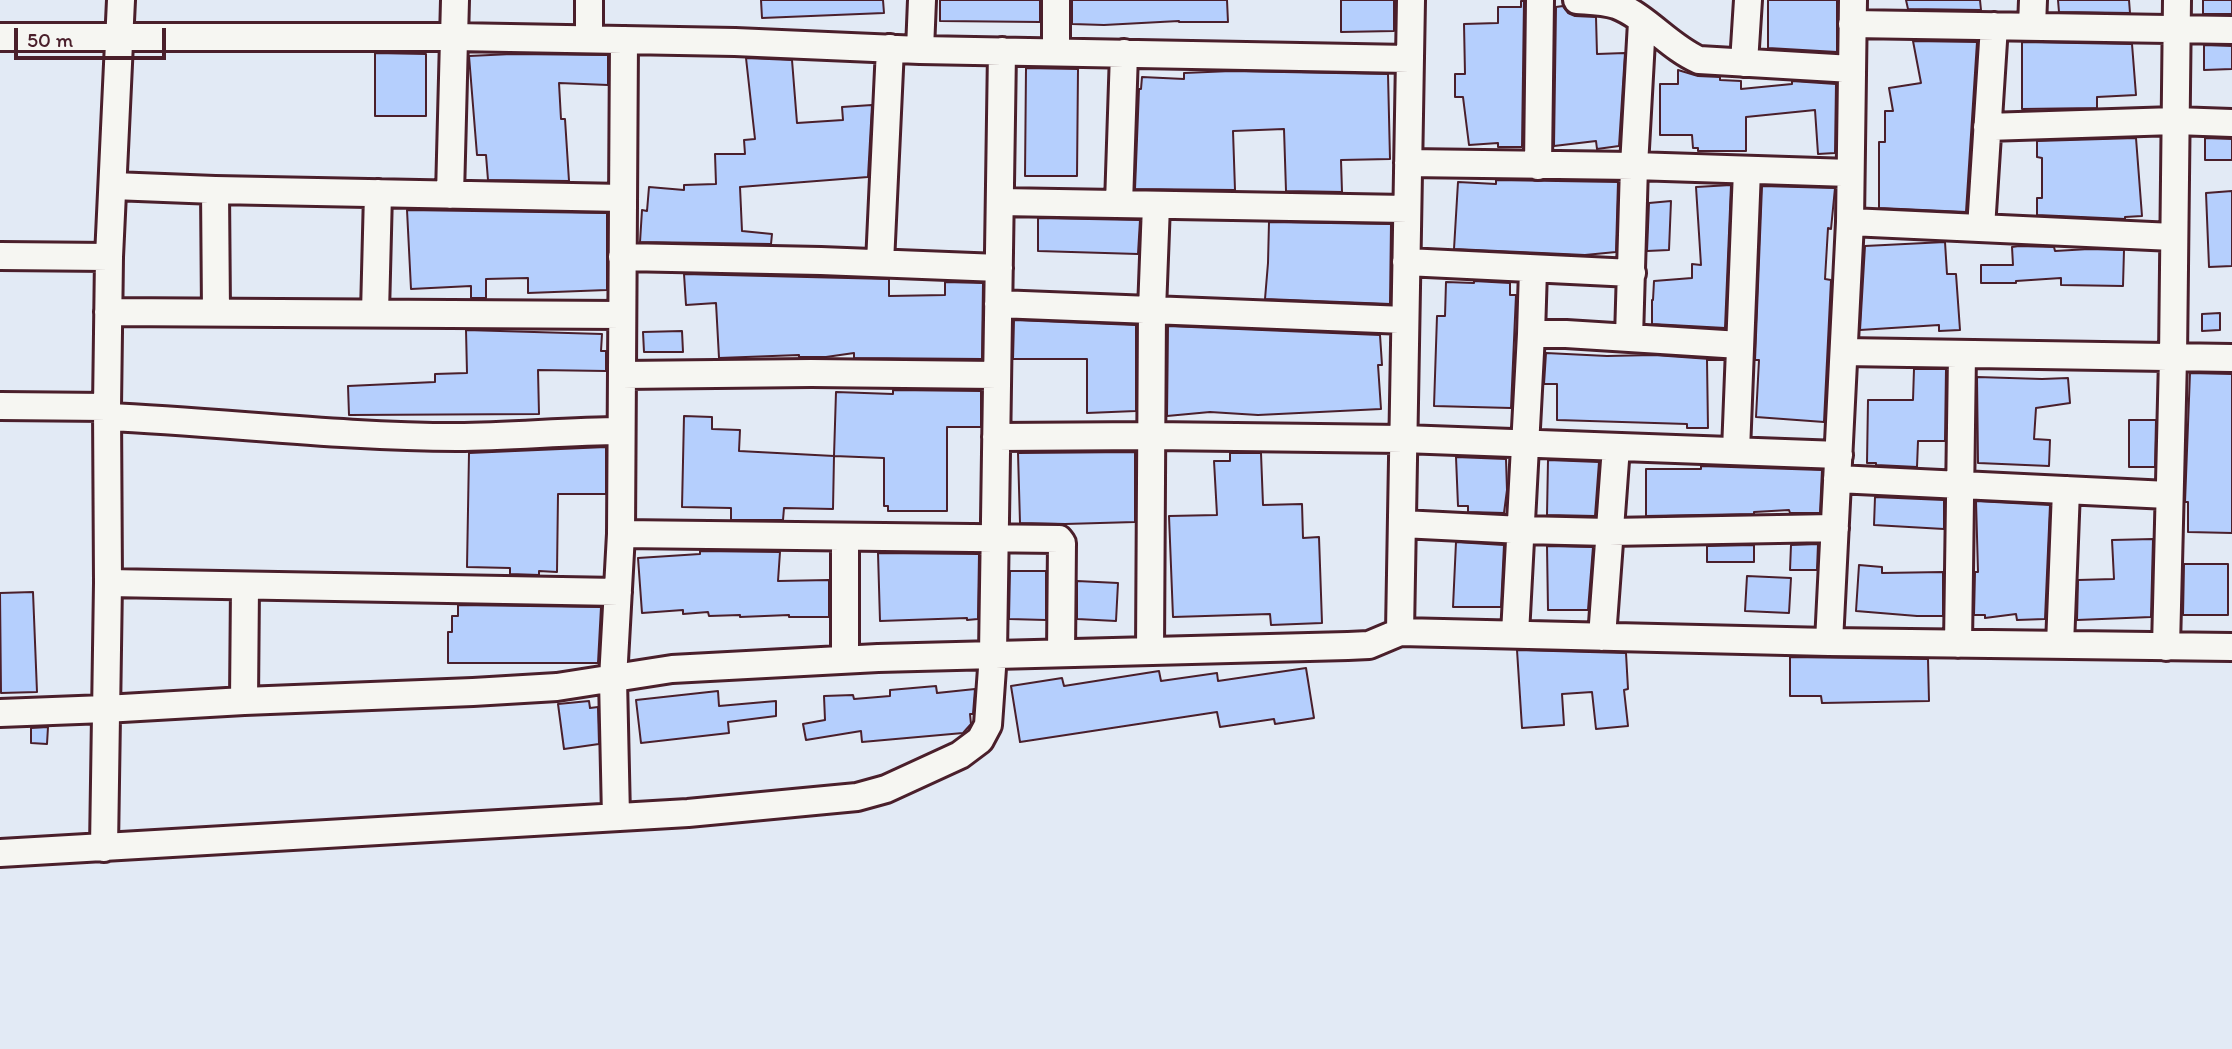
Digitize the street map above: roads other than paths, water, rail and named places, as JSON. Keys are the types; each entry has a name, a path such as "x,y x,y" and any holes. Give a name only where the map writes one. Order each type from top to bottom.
{"street":[{"path":"104,848 108,583 108,257 121,0"},
{"path":"450,195 455,0"},
{"path":"589,0 589,39"},
{"path":"920,50 922,0"},
{"path":"1056,0 1056,52"},
{"path":"1400,632 1411,0"},
{"path":"1538,166 1540,0"},
{"path":"1577,0 1615,5 1699,60 1852,69"},
{"path":"1744,63 1748,0"},
{"path":"2032,27 2033,0"},
{"path":"2166,646 2177,0"},
{"path":"1829,642 1850,222 1852,12 1994,26 2232,30"},
{"path":"1629,338 1642,22"},
{"path":"1981,228 1994,26"},
{"path":"0,37 589,39 920,50 1409,59"},
{"path":"616,817 613,679 621,534 624,40"},
{"path":"880,263 890,48"},
{"path":"0,853 688,813 857,797 886,789 960,755 980,740 988,725 993,654 1002,51"},
{"path":"1119,204 1124,53"},
{"path":"1987,127 2175,121 2232,123"},
{"path":"1408,163 1634,166 1850,173"},
{"path":"1736,451 1747,170"},
{"path":"113,186 623,198"},
{"path":"215,190 216,312"},
{"path":"375,313 378,193"},
{"path":"1000,202 1407,209"},
{"path":"1150,651 1152,310 1156,205"},
{"path":"1850,222 2173,237"},
{"path":"0,256 108,257"},
{"path":"622,257 999,268"},
{"path":"1406,262 1632,272"},
{"path":"1515,634 1533,269"},
{"path":"998,304 1405,320"},
{"path":"108,312 622,315"},
{"path":"1531,334 1740,345"},
{"path":"1844,352 2232,358"},
{"path":"1958,644 1962,354"},
{"path":"622,375 997,375"},
{"path":"0,406 107,412 338,434 458,437 621,431"},
{"path":"996,437 1404,439 1736,451 1961,485 2168,495"},
{"path":"1602,637 1616,447"},
{"path":"2060,645 2066,490"},
{"path":"1402,524 1609,532 1835,528"},
{"path":"621,534 1061,540 1061,653"},
{"path":"845,537 845,659"},
{"path":"108,583 618,592"},
{"path":"243,701 245,586"},
{"path":"0,713 557,687 672,669 845,659 1369,645 1400,632 1829,642 2232,647"}]}
